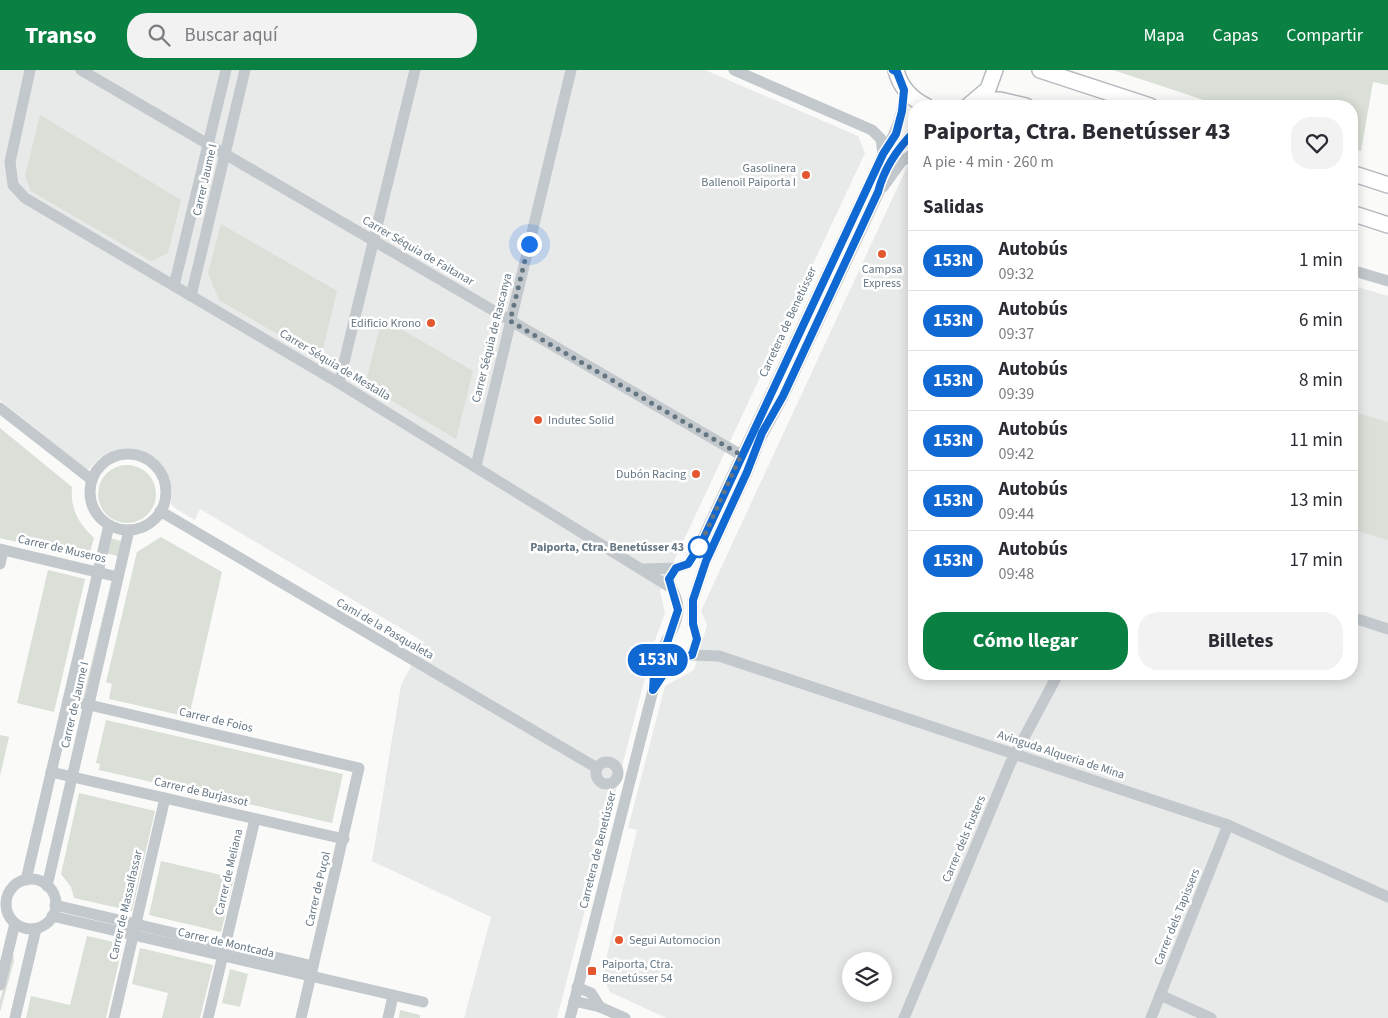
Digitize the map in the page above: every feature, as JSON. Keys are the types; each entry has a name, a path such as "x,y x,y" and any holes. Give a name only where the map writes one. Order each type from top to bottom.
{"main road":[{"path":"976,100 988,89 995,70"},
{"path":"1040,70 1132,100"},
{"path":"896,71 904,90 914,100"},
{"path":"1358,174 1388,185"},
{"path":"1358,215 1388,225"}],"street":[{"name":"Carrer Séquia de Mestalla","path":"30,70 10,162 13,185 25,198 340,383 644,569 651,576 670,587"},
{"name":"Carrer Séquia de Faitanar","path":"81,70 741,455"},
{"name":"Carrer Jaume I","path":"174,286 226,70"},
{"name":"Carrer Jaume I","path":"191,296 245,70"},
{"path":"340,383 415,70"},
{"name":"Carrer Séquia de Rascanya","path":"476,466 571,70"},
{"path":"734,70 872,130 881,140 883,154"},
{"name":"Carretera de Benetússer","path":"688,564 702,542 883,154 898,128 904,90"},
{"path":"667,643 669,650 679,658 692,655 697,639 692,612 698,580 747,472 762,433 783,396 878,192 882,178 891,160 908,139"},
{"path":"878,192 902,162 908,158"},
{"path":"1358,272 1388,281"},
{"path":"0,408 92,480"},
{"path":"132,454 144,458 154,465 162,475 165,487 165,500 160,512 152,521 142,527 129,530 109,525 99,517 92,505 90,492 92,480 98,468 108,460 119,455 132,454"},
{"name":"Camí de la Pasqualeta","path":"160,512 597,768"},
{"name":"Carrer de Jaume I","path":"26,880 109,525"},
{"name":"Carrer de Jaume I","path":"46,886 129,530"},
{"path":"0,564 2,549"},
{"name":"Carrer de Museros","path":"2,549 118,577"},
{"path":"644,569 676,568 688,564 697,572 698,580"},
{"path":"670,587 669,579 676,568"},
{"name":"Carretera de Benetússer","path":"570,1018 653,690 654,674 678,610 670,587"},
{"path":"1358,619 1387,626"},
{"name":"Avinguda Alqueria de Mina","path":"697,639 719,656"},
{"name":"Avinguda Alqueria de Mina","path":"692,655 719,656 1228,825 1388,897"},
{"name":"Carretera de Benetússer","path":"653,690 665,672 679,658"},
{"name":"Carrer dels Fusters","path":"904,1018 1016,754 1055,680"},
{"name":"Carrer de Foios","path":"68,700 357,767"},
{"name":"Camí de la Pasqualeta","path":"606,762 613,764 617,769 617,776 613,782 603,783 596,775 597,768 606,762"},
{"name":"Carrer de Puçol","path":"301,1018 359,773 357,767"},
{"name":"Carrer de Burjassot","path":"51,772 344,839"},
{"name":"Camí de la Pasqualeta","path":"617,776 630,780"},
{"name":"Carrer de Massalfassar","path":"114,1018 166,798"},
{"name":"Carrer de Meliana","path":"208,1018 255,819"},
{"name":"Carrer dels Tapissers","path":"1151,1018 1228,825"},
{"path":"26,880 33,880 46,886 51,891 54,910 48,921 36,928 21,928 10,918 3,898 12,888 26,880"},
{"name":"Carrer de Montcada","path":"54,910 312,971 393,996 423,1002"},
{"path":"0,984 15,923"},
{"path":"15,1018 36,928"},
{"path":"577,987 591,993 600,1007"},
{"path":"1160,995 1211,1018"},
{"path":"388,1018 393,996"},
{"path":"574,1001 600,1007 625,1018"}],"shaded area":[{"path":"0,70 705,70 858,136 865,153 660,591 665,613 654,643 557,1018 464,1018 491,917 372,861 401,685 424,642 200,509 195,520 176,509 171,504 172,490 164,468 143,452 126,450 109,453 98,459 89,469 86,469 0,400"},
{"path":"1113,70 1388,70 1388,85 1373,82 1361,151 1358,150 1358,100 1204,100"},
{"path":"40,115 181,200 168,253 151,261 31,191 25,176"},
{"path":"908,167 908,680 1358,680 1358,287 1388,296 1388,1018 666,1018 610,992 602,976 637,830 628,828 665,686 694,670 707,625 701,611"},
{"path":"221,224 337,291 322,353 315,356 219,300 208,273"},
{"path":"382,318 473,371 456,439 372,389 367,378"},
{"path":"1358,413 1388,422 1388,540 1358,531"},
{"path":"0,428 72,487 72,502 77,516 94,538 88,559 0,538"},
{"path":"121,465 133,465 148,473 156,488 156,500 148,515 133,523 121,523 106,515 98,500 98,488 106,473"},
{"path":"161,537 222,572 189,717 109,699 112,684 106,682 137,552"},
{"path":"110,538 121,541 118,556 105,553"},
{"path":"48,570 85,579 54,712 17,703"},
{"path":"112,578 86,697 83,698"},
{"path":"106,720 343,774 332,823 99,770 100,764 96,763"},
{"path":"0,735 9,737 0,776"},
{"path":"79,793 155,811 132,911 74,898 71,887 61,874"},
{"path":"161,861 234,878 221,932 149,915"},
{"path":"87,936 123,944 106,1018 26,1018 31,996 70,1005"},
{"path":"140,948 213,965 200,1018 162,1018 168,993 132,984"},
{"path":"13,953 14,961 0,1012 0,1000"},
{"path":"230,969 248,974 240,1007 222,1003"},
{"path":"400,1010 420,1015 420,1018 399,1018"}],"bus line":[{"name":"153N","path":"893,70 897,72 904,90 902,111 896,134 883,154 702,542 688,564 681,565 671,573 669,579 670,587 678,603 678,610 667,643 660,654 654,674 653,690 665,672 679,658 686,658 692,655 696,648 697,639 692,612 698,580 747,472 762,433 783,396 878,192 882,178 891,160 908,138"}],"place":[{"name":"Gasolinera Ballenoil Paiporta I","path":"806,175"},
{"name":"Campsa Express","path":"882,254"},
{"name":"Edificio Krono","path":"431,323"},
{"name":"Indutec Solid","path":"538,420"},
{"name":"Dubón Racing","path":"696,474"},
{"name":"Paiporta, Ctra. Benetússer 43","path":"699,547"},
{"name":"Segui Automocion","path":"619,940"},
{"name":"Paiporta, Ctra. Benetússer 54","path":"592,971"}],"route":[{"path":"529,244 510,321 741,455 699,547"}]}
